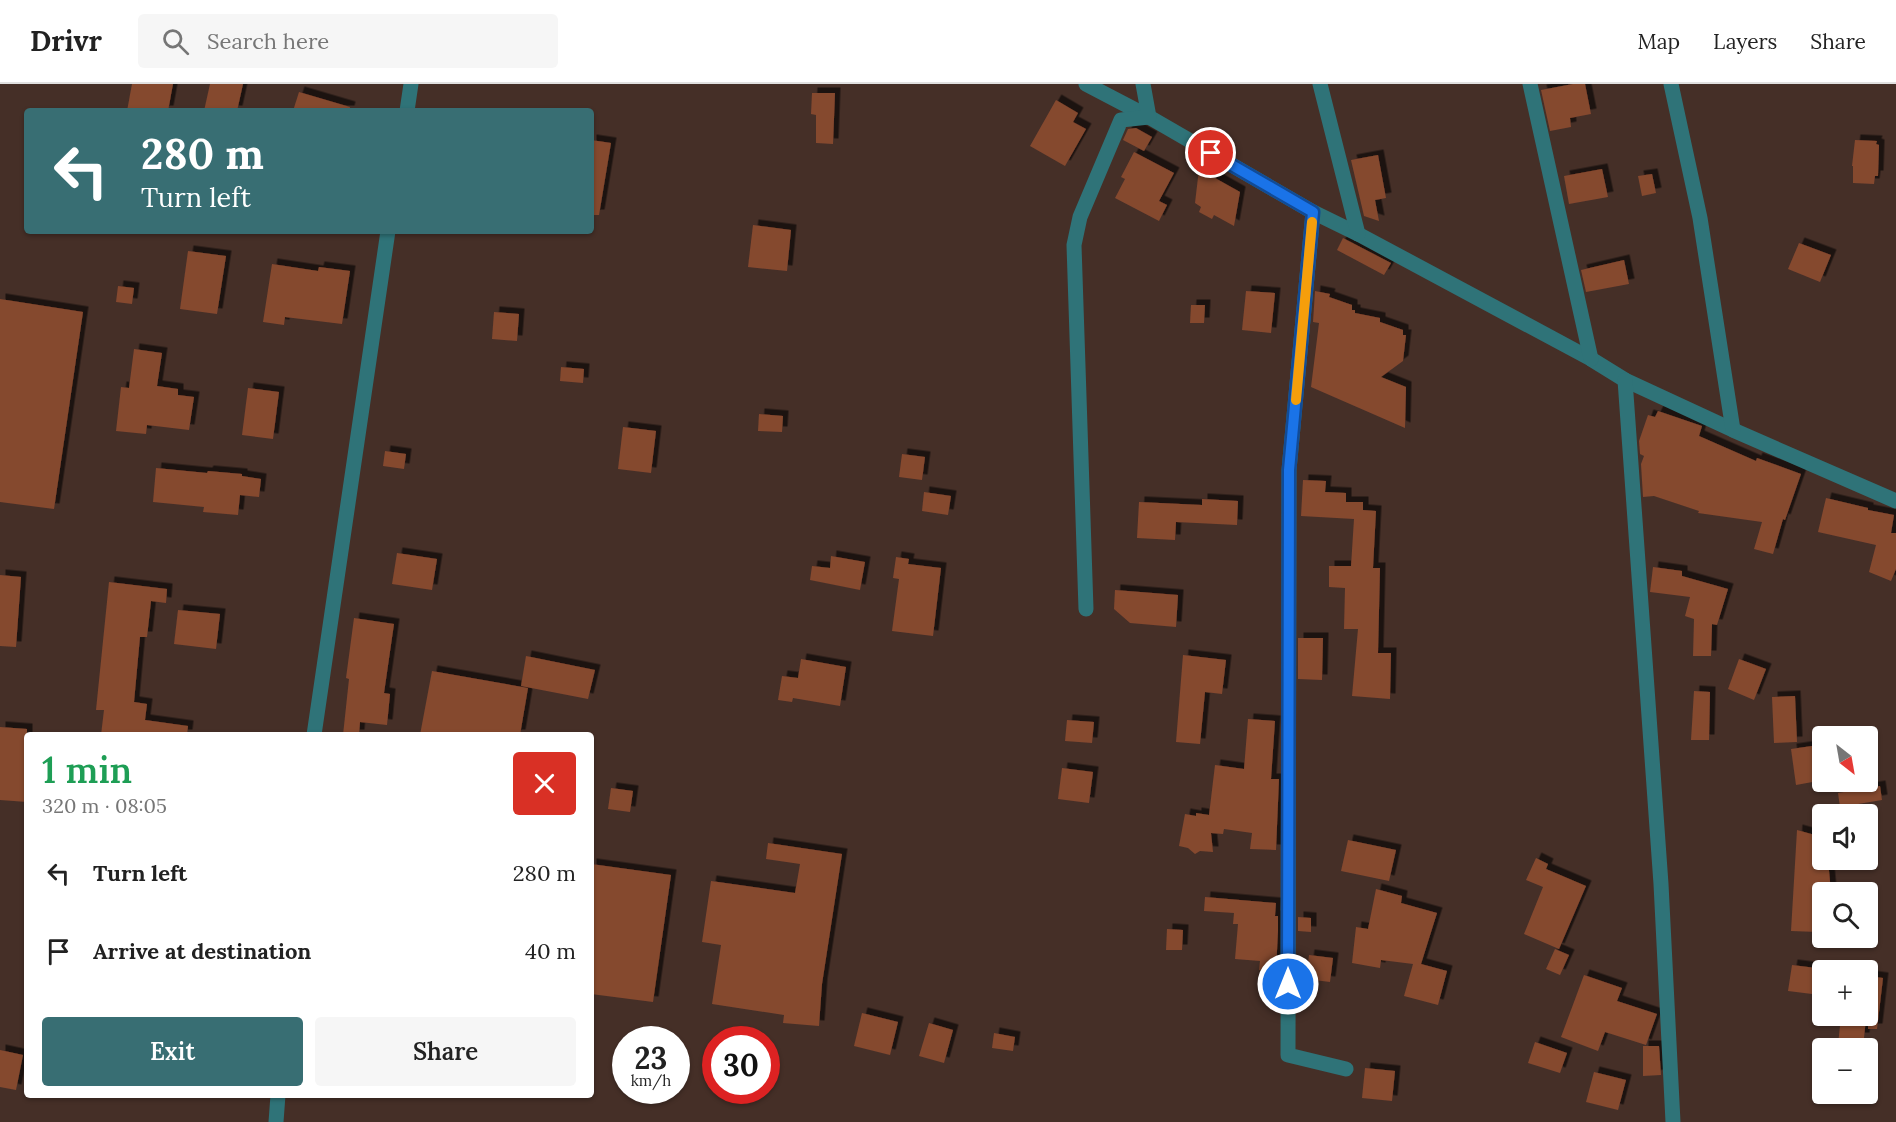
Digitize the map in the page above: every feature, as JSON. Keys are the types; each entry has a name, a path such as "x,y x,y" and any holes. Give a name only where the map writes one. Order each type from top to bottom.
{"street":[{"path":"407,108 411,84"},
{"path":"1086,84 1149,117 1313,212 1591,359 1625,380 1896,501"},
{"path":"1143,84 1149,117"},
{"path":"1320,84 1358,234"},
{"path":"1530,84 1591,359"},
{"path":"1671,84 1700,218 1733,430"},
{"path":"1086,609 1074,244 1080,217 1120,120 1149,117"},
{"path":"1313,212 1289,470 1288,1054 1346,1070"},
{"path":"315,732 388,234"},
{"path":"1625,380 1660,872 1673,1122"},
{"path":"276,1122 278,1098"}],"building":[{"path":"132,84 173,84 169,108 128,108"},
{"path":"210,84 243,84 238,108 205,108"},
{"path":"1585,84 1591,114 1570,118 1571,127 1550,131 1541,90"},
{"path":"299,92 350,107 350,108 294,108"},
{"path":"812,93 835,93 833,144 816,143 816,115 811,114"},
{"path":"1056,100 1078,113 1073,122 1086,129 1065,166 1030,146"},
{"path":"1136,128 1152,137 1144,151 1123,140 1128,129"},
{"path":"594,140 611,143 599,215 594,215"},
{"path":"1855,140 1877,141 1876,144 1879,145 1878,176 1875,176 1874,184 1853,183"},
{"path":"1134,152 1174,173 1159,201 1167,205 1159,221 1115,198 1125,179 1121,177"},
{"path":"1378,155 1386,198 1375,200 1379,221 1364,216 1351,160"},
{"path":"1199,169 1240,192 1234,226 1214,215 1212,219 1199,212 1201,207 1195,203"},
{"path":"1602,169 1608,197 1569,204 1564,176"},
{"path":"1652,174 1656,193 1642,196 1638,176"},
{"path":"753,225 791,230 787,271 748,267"},
{"path":"1343,238 1391,263 1384,275 1337,250"},
{"path":"1799,243 1831,255 1820,282 1788,269"},
{"path":"188,251 226,256 217,314 180,309"},
{"path":"1624,260 1629,284 1586,292 1581,270"},
{"path":"272,264 318,271 319,267 350,271 342,324 285,317 284,325 263,322"},
{"path":"118,286 134,288 132,304 116,302"},
{"path":"1246,291 1275,293 1271,333 1242,330"},
{"path":"1315,291 1330,294 1329,297 1352,305 1355,313 1380,318 1380,322 1403,330 1403,335 1406,335 1403,361 1381,377 1406,387 1405,428 1311,387 1319,323 1313,322"},
{"path":"0,299 83,312 54,509 0,502"},
{"path":"1191,305 1205,305 1204,323 1190,323"},
{"path":"494,312 519,314 517,341 492,339"},
{"path":"134,349 162,353 157,386 178,389 178,395 194,397 189,430 147,425 146,434 116,431 121,387 129,388"},
{"path":"561,367 584,369 583,383 560,381"},
{"path":"248,388 279,392 273,439 242,435"},
{"path":"1658,411 1702,426 1699,436 1756,461 1757,458 1801,474 1785,520 1783,519 1773,554 1754,549 1762,522 1698,513 1699,511 1654,496 1643,497 1641,464 1644,456 1640,454 1639,441 1648,415 1655,417"},
{"path":"759,414 783,416 782,432 758,431"},
{"path":"623,427 656,431 651,473 618,469"},
{"path":"385,451 406,454 404,469 383,466"},
{"path":"902,454 925,457 922,480 899,477"},
{"path":"156,468 242,474 242,476 261,479 259,497 240,495 238,515 203,512 204,507 153,502"},
{"path":"1303,480 1326,481 1325,492 1346,493 1346,502 1363,502 1363,510 1376,511 1373,568 1380,568 1378,653 1391,653 1390,699 1352,696 1358,629 1344,629 1345,588 1329,587 1329,566 1351,566 1354,519 1301,516"},
{"path":"924,492 951,496 948,515 922,511"},
{"path":"1826,498 1894,515 1891,533 1896,533 1896,569 1891,581 1869,572 1876,545 1818,532"},
{"path":"1202,499 1238,501 1237,525 1176,522 1175,540 1137,538 1139,502 1202,505"},
{"path":"397,553 437,559 432,590 392,584"},
{"path":"831,556 865,562 860,590 810,580 812,566 830,568"},
{"path":"896,557 909,559 908,564 941,568 933,636 892,631 899,579 893,578"},
{"path":"1653,567 1682,571 1682,576 1728,589 1717,625 1712,624 1711,656 1693,656 1694,619 1685,616 1690,597 1650,592"},
{"path":"0,575 21,577 16,647 0,646"},
{"path":"109,582 167,589 166,603 151,601 147,637 140,637 134,702 147,704 145,720 188,726 187,732 101,732 104,710 96,710"},
{"path":"1115,590 1178,595 1176,627 1130,623 1114,609"},
{"path":"178,610 220,614 216,649 174,644"},
{"path":"354,618 394,624 384,693 390,694 387,725 360,722 359,732 343,732 349,679 346,678"},
{"path":"1298,638 1323,638 1322,680 1298,679"},
{"path":"1183,655 1226,660 1222,694 1205,692 1200,744 1176,742"},
{"path":"526,656 595,670 588,699 521,686"},
{"path":"801,659 846,667 840,706 793,698 792,702 778,700 782,676 798,678"},
{"path":"1739,659 1766,669 1754,700 1728,689"},
{"path":"432,671 528,688 521,732 421,732"},
{"path":"1694,691 1710,692 1709,740 1691,740"},
{"path":"1795,696 1797,742 1774,743 1772,697"},
{"path":"1248,719 1275,721 1271,779 1279,779 1276,850 1250,849 1252,833 1224,829 1223,834 1211,833 1213,852 1200,851 1195,854 1188,848 1179,846 1185,814 1209,815 1215,765 1244,769"},
{"path":"1067,720 1094,722 1092,743 1065,741"},
{"path":"0,727 27,729 27,732 24,732 24,802 0,800"},
{"path":"1812,746 1812,782 1796,785 1791,749"},
{"path":"1062,768 1093,772 1089,803 1058,799"},
{"path":"1880,786 1882,800 1840,804 1838,793 1878,792"},
{"path":"611,788 633,791 630,812 608,809"},
{"path":"1797,830 1812,834 1812,870 1829,870 1830,882 1812,882 1812,932 1791,931"},
{"path":"1348,840 1396,850 1389,881 1341,871"},
{"path":"768,843 842,854 822,984 819,1026 783,1023 784,1015 712,1004 721,945 702,942 711,881 795,893 800,864 766,859"},
{"path":"1536,858 1548,864 1546,869 1586,886 1559,949 1524,934 1543,887 1526,880"},
{"path":"594,864 671,875 653,1002 594,994"},
{"path":"1376,889 1402,896 1401,903 1437,913 1421,964 1447,971 1438,1005 1404,996 1413,964 1381,960 1380,968 1352,963 1356,927 1368,929"},
{"path":"1205,897 1276,903 1275,916 1278,916 1278,931 1276,971 1259,970 1260,961 1235,959 1238,924 1233,924 1234,913 1204,911"},
{"path":"1298,917 1311,918 1311,932 1298,931"},
{"path":"1167,929 1183,930 1182,950 1166,950"},
{"path":"1555,949 1569,955 1560,975 1546,969"},
{"path":"1309,955 1333,958 1330,982 1306,979"},
{"path":"1792,965 1812,968 1812,994 1788,991"},
{"path":"1584,975 1622,988 1617,1001 1657,1014 1646,1045 1605,1032 1598,1051 1561,1037"},
{"path":"1878,977 1883,978 1878,1020"},
{"path":"862,1013 898,1022 890,1055 854,1046"},
{"path":"929,1023 953,1030 944,1063 919,1056"},
{"path":"1840,1026 1865,1026 1864,1038 1839,1038"},
{"path":"1868,1026 1877,1026 1877,1029 1868,1029"},
{"path":"994,1033 1015,1037 1013,1051 992,1048"},
{"path":"1535,1042 1567,1053 1560,1073 1528,1063"},
{"path":"1643,1046 1659,1046 1661,1075 1643,1076"},
{"path":"0,1050 23,1055 16,1090 0,1087"},
{"path":"1365,1068 1395,1071 1392,1101 1362,1098"},
{"path":"1594,1072 1626,1080 1618,1110 1586,1102"}],"slow traffic":[{"path":"1296,400 1312,222"}],"route":[{"path":"1211,153 1313,212 1289,470 1288,984"}]}
